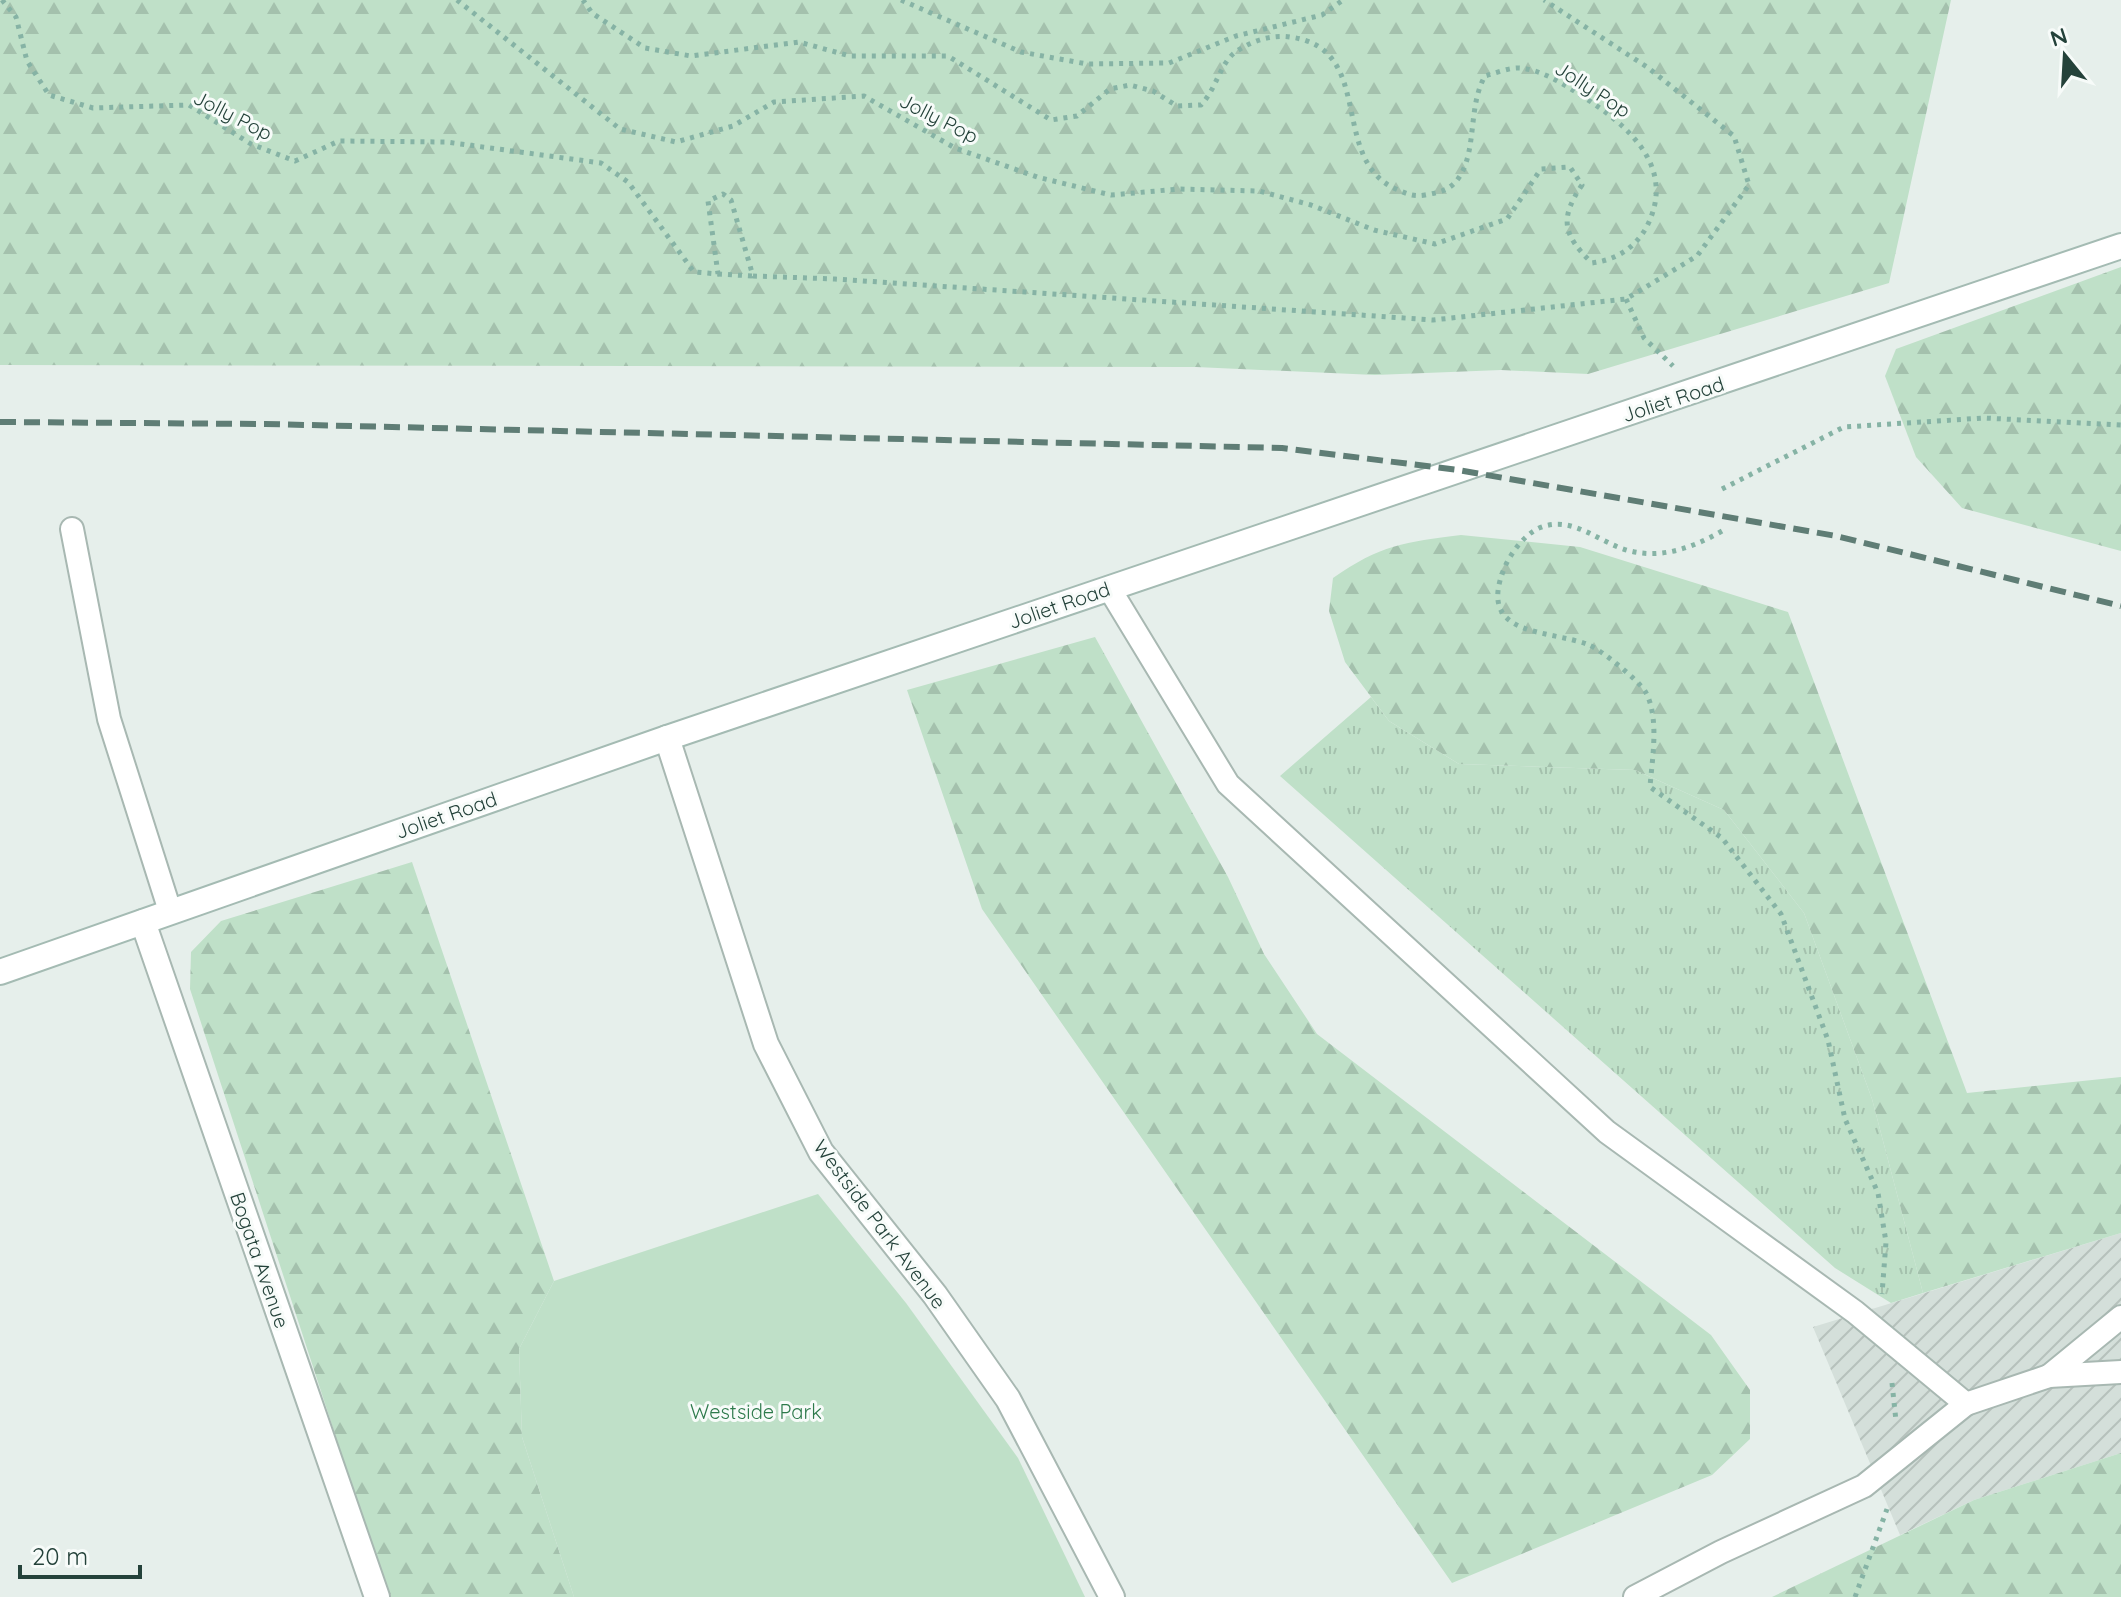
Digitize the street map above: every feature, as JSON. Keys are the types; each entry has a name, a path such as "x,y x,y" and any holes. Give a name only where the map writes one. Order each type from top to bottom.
{"main road":[{"name":"Joliet Road","path":"0,972 667,738 2121,246"},
{"name":"Westside Park Avenue","path":"667,738 766,1044 821,1152 935,1295 1008,1399 1112,1597"},
{"name":"Bogata Avenue","path":"143,922 377,1597"}],"lane":[{"path":"72,529 109,719 170,911"},
{"path":"1109,588 1228,784 1607,1132 1887,1338 1966,1404"},
{"path":"2049,1376 2121,1317"},
{"path":"1635,1597 1721,1552 1864,1486 1966,1404 2049,1376 2121,1372"}],"path":[{"name":"Jolly Pop","path":"2,0 16,17 27,61 49,95 93,108 189,105 251,144 295,161 339,141 446,142 601,163 628,182 694,272 718,274"},
{"name":"Jolly Pop","path":"457,0 620,129 676,142 733,126 774,102 864,96 955,148 1037,177 1111,195 1179,189 1259,191 1311,205 1374,230 1435,244 1507,219 1541,169 1570,167 1582,185 1567,207 1567,223 1575,247 1592,263 1613,260 1640,238 1657,207 1655,175 1641,143 1611,114 1553,77 1519,68 1485,76 1476,91 1462,174 1447,191 1414,197 1382,183 1363,159 1340,65 1310,39 1280,35 1247,44 1231,56 1215,90 1201,105 1177,106 1153,91 1130,85 1110,89 1077,116 1051,120 948,56 850,56 799,42 691,56 645,48 592,13 583,0"},
{"path":"901,0 1021,52 1087,64 1169,63 1236,36 1322,15 1343,0"},
{"path":"753,276 731,200 723,194 708,201 718,274 753,276 835,279 1433,320 1626,299 1697,256 1749,185 1734,136 1647,67 1544,0"},
{"path":"1626,299 1644,338 1674,367 1713,386"},
{"path":"1722,489 1844,427 1984,418 2121,425"},
{"path":"1722,531 1696,546 1662,554 1629,551 1590,531 1552,523 1530,532 1507,561 1497,585 1501,611 1522,630 1589,645 1645,691 1653,721 1650,787 1722,838 1781,914 1828,1040 1845,1119 1878,1193 1886,1242 1881,1279 1900,1457 1879,1540 1855,1597"}],"shaded area":[{"path":"2121,1233 2121,1453 1974,1500 1900,1535 1813,1327"}],"green space":[{"path":"0,0 1951,0 1889,283 1588,374 1501,370 1375,375 1196,367 0,365"},
{"path":"2121,267 2121,551 1962,508 1916,457 1885,376 1896,349"},
{"path":"1461,535 1580,547 1788,612 1967,1093 2121,1077 2121,1233 1923,1293 1872,1099 1804,913 1724,810 1635,770 1459,764 1389,721 1345,662 1329,611 1333,578 1379,552 1424,540"},
{"path":"1095,637 1228,877 1264,954 1317,1034 1711,1335 1750,1390 1750,1439 1712,1475 1452,1583 982,909 907,690"},
{"path":"1371,697 1389,721 1459,764 1635,770 1724,810 1804,913 1872,1099 1923,1293 1891,1303 1835,1268 1280,776"},
{"path":"412,862 554,1281 519,1349 522,1437 574,1597 388,1597 190,989 191,952 221,921"},
{"name":"Westside Park","path":"818,1194 906,1303 1018,1458 1085,1597 574,1597 522,1437 519,1349 554,1281"},
{"path":"2121,1453 2121,1597 1772,1597 1974,1500"}],"railway":[{"path":"0,422 265,424 1282,448 1458,470 1836,536 2121,606"}]}
